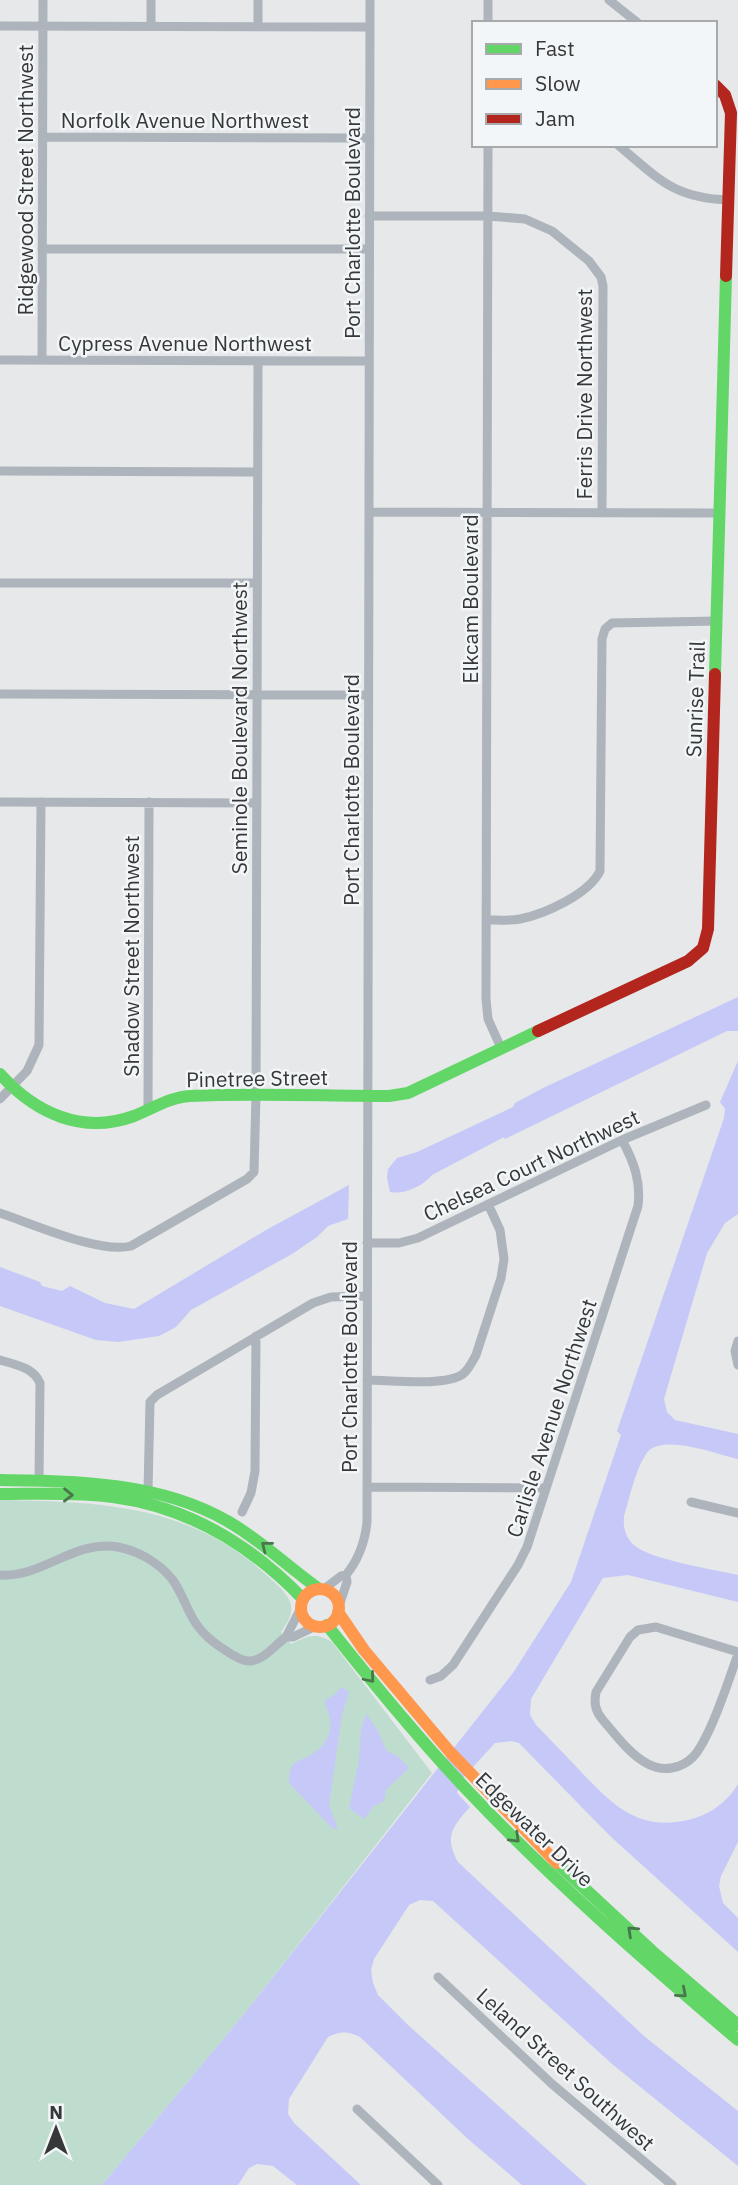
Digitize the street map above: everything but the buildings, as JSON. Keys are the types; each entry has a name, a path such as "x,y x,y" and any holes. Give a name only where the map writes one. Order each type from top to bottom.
{"street":[{"name":"Ridgewood Street Northwest","path":"42,360 43,0"},
{"path":"150,0 150,26"},
{"path":"258,0 258,26"},
{"name":"Port Charlotte Boulevard","path":"321,1589 346,1575 357,1559 364,1541 367,1487 370,0"},
{"path":"488,0 488,21"},
{"path":"609,0 635,21"},
{"path":"0,26 370,27"},
{"name":"Sunrise Trail","path":"367,1096 398,1095 418,1090 688,961 703,948 708,929 731,113 725,95 717,87"},
{"name":"Norfolk Avenue Northwest","path":"43,137 370,138"},
{"name":"Elkcam Boulevard","path":"488,147 487,1009 491,1028 502,1050"},
{"path":"620,147 665,183 682,193 701,198 729,200"},
{"name":"Ferris Drive Northwest","path":"369,216 516,217 544,226 589,261 601,277 602,513"},
{"path":"42,249 369,249"},
{"name":"Cypress Avenue Northwest","path":"0,360 369,361"},
{"name":"Seminole Boulevard Northwest","path":"0,1213 103,1247 122,1248 131,1246 247,1179 254,1172 258,360"},
{"path":"0,471 257,472"},
{"path":"369,512 719,513"},
{"path":"0,583 257,583"},
{"path":"486,920 521,919 539,913 589,887 600,871 602,639 605,629 612,623 717,621"},
{"path":"0,694 368,695"},
{"path":"0,802 257,803"},
{"path":"0,1099 33,1063 40,1045 41,802"},
{"name":"Shadow Street Northwest","path":"148,1110 149,802"},
{"name":"Pinetree Street","path":"0,1074 29,1102 47,1113 79,1123 113,1122 186,1096 367,1096"},
{"name":"Chelsea Court Northwest","path":"367,1243 418,1238 622,1140 706,1105"},
{"name":"Carlisle Avenue Northwest","path":"430,1680 441,1676 453,1665 519,1566 527,1547 638,1206 637,1171 622,1140"},
{"path":"367,1380 444,1380 463,1374 470,1367 503,1268 502,1239 488,1204"},
{"path":"148,1490 150,1402 157,1395 322,1299 367,1296"},
{"path":"243,1512 251,1493 255,1471 256,1336"},
{"path":"738,1341 735,1351 738,1365"},
{"path":"0,1360 28,1369 36,1374 40,1383 39,1481"},
{"path":"0,1480 93,1482 148,1490 184,1501 234,1525 256,1538 321,1589 332,1594 339,1609 334,1620 293,1637 286,1637"},
{"path":"367,1487 546,1488"},
{"path":"0,1494 115,1497 191,1517 241,1544 291,1585 302,1604 304,1618 321,1625"},
{"path":"691,1502 738,1513"},
{"path":"0,1575 22,1574 41,1569 83,1548 117,1546 149,1558 161,1568 181,1593 193,1620 206,1636 244,1661 260,1658 286,1637 310,1592 321,1589"},
{"name":"Port Charlotte Boulevard","path":"339,1609 347,1582 346,1575"},
{"name":"Edgewater Drive","path":"339,1609 351,1634 467,1790 603,1923 738,2040"},
{"name":"Edgewater Drive","path":"321,1625 439,1751 468,1775 493,1802 666,1963 738,2025"},
{"path":"656,1627 738,1653 717,1711 698,1750 692,1758 676,1768 666,1769 647,1764 596,1711 596,1692 630,1637 638,1630 656,1627"},
{"name":"Leland Street Southwest","path":"438,1977 552,2084 672,2185"},
{"path":"357,2109 438,2185"}],"green space":[{"path":"0,1500 75,1503 144,1512 210,1535 241,1554 271,1579 288,1598 291,1604 290,1616 281,1632 291,1644 312,1636 332,1642 432,1773 244,2014 102,2185 0,2185"}],"water":[{"path":"738,997 738,1031 727,1031 505,1139 504,1137 432,1175 413,1189 390,1192 388,1169 397,1158 417,1152 513,1107 515,1103 543,1088"},
{"path":"738,1061 738,1214 725,1223 707,1253 664,1399 667,1412 675,1420 738,1434 738,1459 689,1446 663,1445 653,1448 646,1454 639,1468 624,1520 628,1539 642,1550 667,1559 738,1575 738,1602 628,1575 603,1578 531,1699 530,1715 536,1725 608,1798 631,1815 644,1820 674,1822 699,1817 724,1801 738,1784 738,1842 721,1876 719,1886 723,1903 738,1918 738,1952 609,1835 519,1743 495,1743 461,1780 457,1793 470,1807 452,1833 451,1846 458,1862 644,2036 738,2111 738,2166 612,2064 433,1901 420,1900 409,1905 374,1959 371,1970 378,1995 587,2185 522,2185 468,2139 360,2037 344,2033 328,2037 289,2099 288,2114 294,2123 361,2185 297,2185 273,2166 257,2164 249,2168 238,2185 102,2185 244,2014 513,1673 571,1582 621,1435 617,1431 724,1118 725,1109 720,1102"},
{"path":"349,1185 348,1219 328,1226 292,1254 191,1310 176,1327 159,1336 118,1342 96,1340 0,1306 0,1267 40,1282 42,1286 62,1291 70,1286 105,1303 134,1309 266,1230"},
{"path":"342,1687 349,1692 342,1715 329,1805 338,1829 332,1828 289,1783 289,1779 294,1764 319,1749 328,1737 330,1724 324,1701"},
{"path":"366,1714 377,1729 386,1750 400,1758 409,1768 386,1790 384,1801 374,1806 364,1819 349,1808"}],"traffic: fast":[{"path":"715,674 726,276"},
{"path":"0,1074 28,1100 44,1109 61,1117 96,1123 134,1116 168,1101 190,1096 389,1096 408,1093 538,1031"},
{"path":"0,1480 118,1486 175,1499 203,1509 241,1529 319,1589"},
{"path":"0,1494 99,1495 141,1502 167,1510 192,1519 240,1546 303,1599"},
{"path":"327,1625 413,1730 500,1824 600,1919 738,2040"},
{"path":"557,1863 652,1951 738,2025"}],"traffic: slow":[{"path":"320,1589 333,1595 339,1608 333,1621 320,1627 307,1621 301,1608 307,1595 320,1589"},
{"path":"338,1612 364,1650 450,1752 557,1863"}],"traffic: jam":[{"path":"717,87 725,95 731,113 726,276"},
{"path":"538,1031 688,961 703,948 708,929 715,674"}]}
